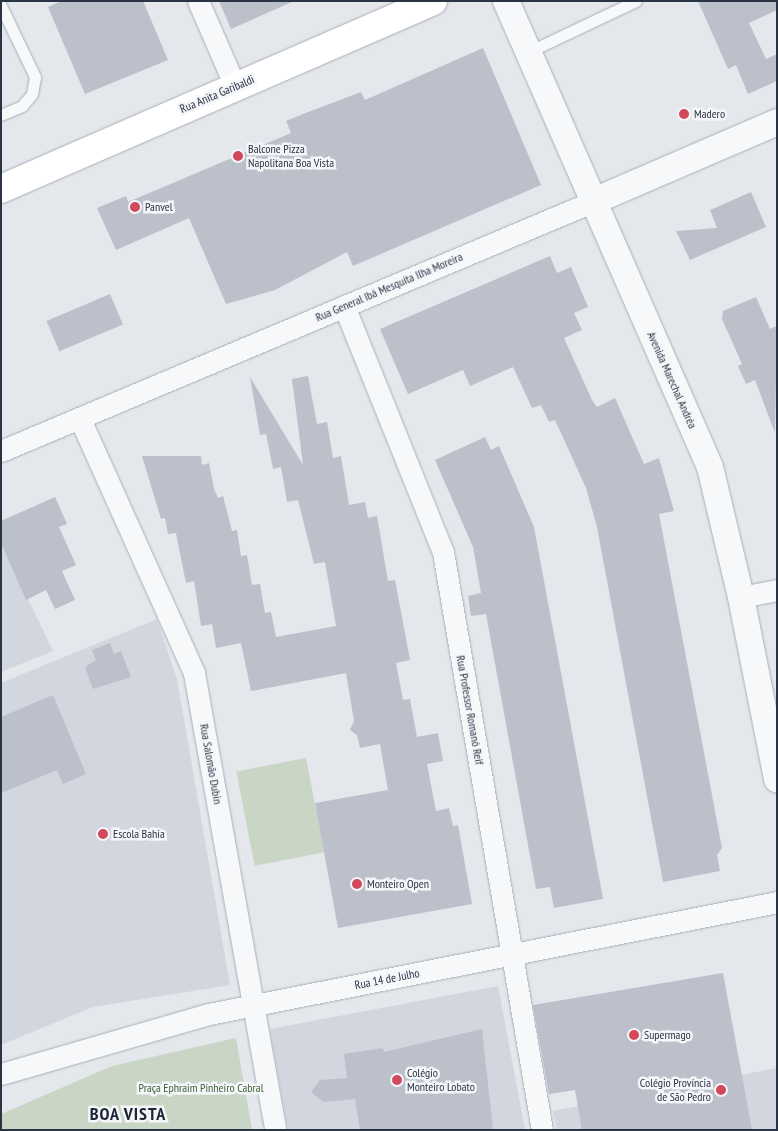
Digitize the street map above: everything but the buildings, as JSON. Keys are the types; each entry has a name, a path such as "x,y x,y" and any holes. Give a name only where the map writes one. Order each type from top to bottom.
{"main road":[{"name":"Rua Anita Garibaldi","path":"1,189 431,2"}],"street":[{"path":"198,1 235,86"},
{"name":"Avenida Marechal Andréa","path":"506,1 710,467 741,597 777,780"},
{"name":"Rua General Ibá Mesquita Ilha Moreira","path":"1,451 777,122"},
{"name":"Rua Professor Romanó Reif","path":"344,306 443,552 542,1130"},
{"name":"Rua Salomão Dubin","path":"80,419 194,673 255,1005 275,1130"},
{"path":"741,597 777,590"},
{"name":"Rua 14 de Julho","path":"1,1074 209,1014 777,902"}],"lane":[{"path":"528,52 636,1"},
{"path":"1,6 35,77 32,94 22,106 1,115"}],"shaded area":[{"path":"1,543 53,651 1,672"},
{"name":"Escola Bahia","path":"157,619 177,679 230,985 93,1007 1,1045 1,683"},
{"name":"Colégio Monteiro Lobato","path":"498,986 525,1130 288,1130 270,1029"},
{"name":"Colégio Província de São Pedro","path":"777,1068 777,1130 557,1130 553,1111"}],"green space":[{"path":"306,758 324,852 255,866 236,772"},
{"name":"Praça Ephraim Pinheiro Cabral","path":"236,1038 252,1130 1,1130 1,1114 112,1066"}],"place":[{"name":"Madero","path":"684,114"},
{"name":"Balcone Pizza Napolitana Boa Vista","path":"238,156"},
{"name":"Panvel","path":"135,207"},
{"name":"Escola Bahia","path":"103,834"},
{"name":"Monteiro Open","path":"357,884"},
{"name":"Supermago","path":"634,1035"},
{"name":"Colégio Monteiro Lobato","path":"397,1080"},
{"name":"Colégio Província de São Pedro","path":"721,1090"}],"district":[{"name":"BOA VISTA","path":"128,1114"}]}
